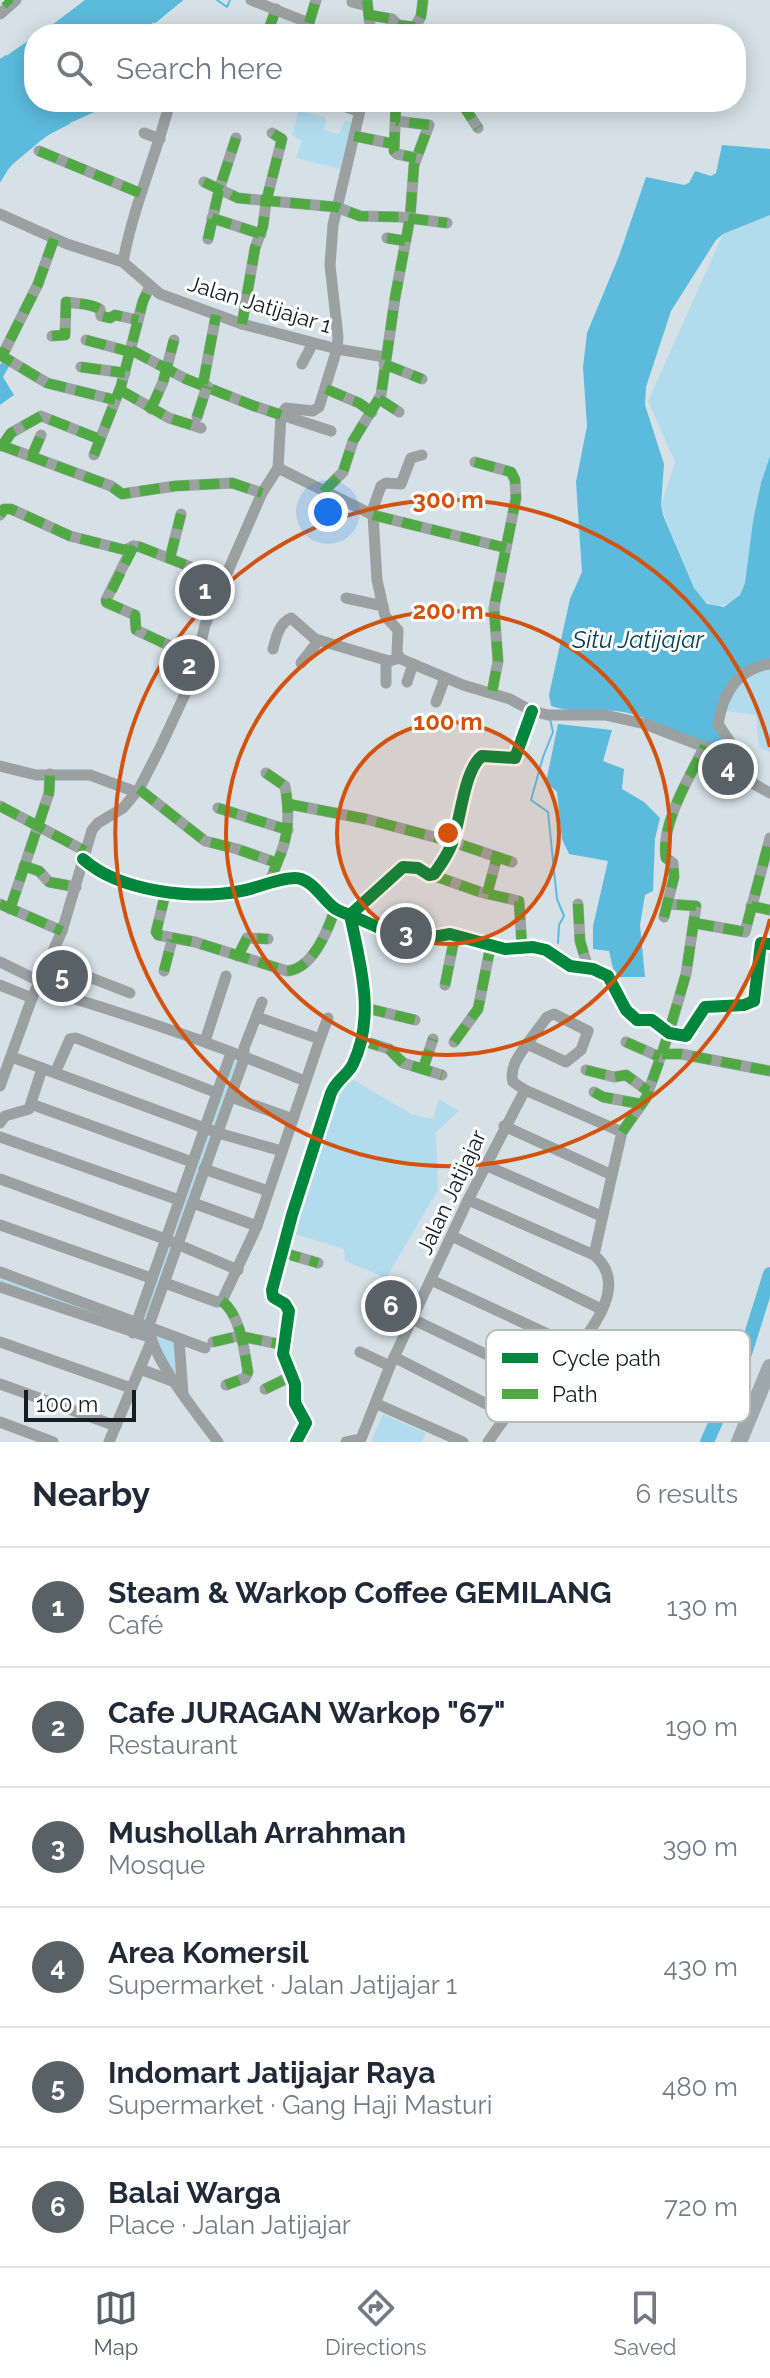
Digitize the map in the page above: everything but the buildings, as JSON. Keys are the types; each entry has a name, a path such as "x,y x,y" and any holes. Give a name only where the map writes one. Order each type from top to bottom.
{"highway":[{"path":"746,1435 770,1367"},
{"path":"746,1435 770,1391"}],"street":[{"path":"251,0 276,9 300,24"},
{"path":"308,24 316,0"},
{"path":"416,24 421,16 423,0"},
{"path":"352,2 368,7 397,24"},
{"path":"271,24 276,9"},
{"path":"123,262 140,193 167,112"},
{"path":"359,112 336,207 330,265 337,349 385,361 422,379"},
{"path":"396,112 394,144 397,154 416,158"},
{"path":"468,112 478,128"},
{"path":"323,492 343,472 353,441 379,399 410,218 416,158 429,125 396,121"},
{"path":"144,133 160,139"},
{"path":"242,324 255,248 283,138 272,133"},
{"path":"354,136 394,144"},
{"path":"208,239 219,190 236,138"},
{"path":"39,151 140,193"},
{"path":"204,182 238,198 336,207 360,216 447,223"},
{"name":"Jalan Jatijajar 1","path":"1,218 123,262 160,294 242,324 337,349 326,389"},
{"path":"212,218 261,234"},
{"path":"387,238 405,241"},
{"path":"54,239 38,284 2,360 43,381 118,395 175,421 199,423 216,315"},
{"path":"94,455 118,395 143,301 150,286"},
{"path":"52,336 65,335 66,302 96,307 100,309 101,316 110,318 115,315 138,320"},
{"path":"86,340 131,351 186,379 254,406 331,431"},
{"path":"151,409 174,340"},
{"path":"302,364 313,343"},
{"path":"81,367 125,373"},
{"path":"0,1086 32,998 62,931 92,830 123,808 137,790 184,698 198,659 205,625 262,493 278,468 281,415 288,408 316,410 326,389 372,412"},
{"path":"379,399 399,412"},
{"path":"99,439 41,416 8,435 1,445 111,486 122,494 175,486 232,483 262,493"},
{"path":"32,456 41,435"},
{"path":"386,683 386,665 395,660 397,653 398,630 385,616 377,580 372,515 381,486 386,483 401,484 411,458 422,455"},
{"path":"475,462 511,472 516,498 494,608 498,661 492,692"},
{"path":"278,468 372,515 506,548"},
{"path":"0,515 4,509 11,509 70,536 125,550 134,546 224,580"},
{"path":"170,558 181,514"},
{"path":"134,546 106,602 135,615 136,630 198,659"},
{"path":"346,598 383,606"},
{"path":"273,649 279,630 288,618 319,640 413,664 445,678 492,692 532,711 550,715 605,715 630,720 738,760"},
{"path":"301,663 319,640"},
{"path":"407,682 413,664"},
{"path":"770,664 760,665 739,676 724,700 718,724 754,784 770,793"},
{"path":"436,702 445,678"},
{"path":"432,875 453,842 465,792 477,760 480,756 515,758 532,711"},
{"path":"664,917 674,865 666,858 665,839 705,746"},
{"path":"712,773 719,752"},
{"path":"0,766 36,775 90,775 137,790 205,841 277,863"},
{"path":"266,773 285,786 288,804 288,830 269,884"},
{"path":"50,774 49,793 24,866 5,906 62,931"},
{"path":"288,804 366,819 453,842 512,862"},
{"path":"218,808 288,830"},
{"path":"1,809 37,825 84,855 107,875 166,891 205,896 292,878 302,880 335,909 398,936 428,938 455,935 505,949 522,947 546,950 570,966 588,968 608,976 632,1016 640,1021 652,1020 669,1033 686,1036 705,1007 744,1005 754,1001 761,942 770,944"},
{"path":"694,923 745,932 770,842"},
{"path":"487,894 497,857"},
{"path":"24,866 39,871 49,882 76,887"},
{"path":"350,915 403,867 418,868 487,894 519,901 522,947"},
{"path":"166,891 156,932 172,940 195,942 287,971 299,969 306,963 319,944 335,909"},
{"path":"578,904 580,941 588,968"},
{"path":"594,1255 622,1132 648,1091 686,974 696,906 668,904"},
{"path":"751,906 770,910"},
{"path":"306,1423 295,1403 292,1376 283,1354 289,1311 285,1304 275,1300 272,1293 281,1252 331,1093 337,1080 353,1066 360,1040 366,1008 350,915"},
{"path":"445,985 455,935"},
{"path":"238,956 247,938 268,939"},
{"path":"164,971 172,940"},
{"path":"454,1042 478,1009 491,944"},
{"path":"48,961 130,993"},
{"path":"0,962 41,982"},
{"path":"205,1041 226,976"},
{"path":"0,985 32,998"},
{"path":"55,993 205,1041 231,1053 244,1054 305,1081"},
{"path":"109,1442 140,1369 151,1278 193,1203 262,1002"},
{"path":"366,1008 415,1020"},
{"path":"527,1044 566,1062 581,1050 588,1031 554,1014 549,1015 527,1044 515,1062 511,1075 513,1082 622,1132"},
{"path":"257,1017 320,1039"},
{"path":"222,1301 257,1226 328,1018"},
{"path":"55,1073 70,1039 76,1038 217,1093"},
{"path":"423,1069 433,1039"},
{"path":"360,1040 388,1048 403,1063 442,1075"},
{"path":"626,1042 661,1056 681,1054 770,1071"},
{"path":"144,1332 165,1283 179,1200 231,1053"},
{"path":"12,1057 218,1133 282,1151"},
{"path":"0,1123 5,1116 26,1111 42,1069"},
{"path":"586,1070 614,1077 626,1075 648,1091"},
{"name":"Jalan Jatijajar","path":"346,1442 360,1441 392,1361 504,1126 525,1090"},
{"path":"594,1092 603,1097 641,1104"},
{"path":"231,1097 293,1119"},
{"path":"31,1104 192,1162"},
{"path":"504,1126 612,1175"},
{"path":"0,1137 179,1200"},
{"path":"485,1165 601,1216"},
{"path":"204,1169 268,1191"},
{"path":"0,1179 238,1270"},
{"path":"468,1200 594,1255 606,1266 610,1292 589,1330"},
{"path":"193,1203 257,1226"},
{"path":"0,1225 151,1278"},
{"path":"452,1236 601,1309"},
{"path":"281,1252 318,1263"},
{"path":"0,1272 45,1296 144,1332 209,1345 239,1336 284,1345"},
{"path":"431,1280 539,1330"},
{"path":"165,1283 217,1302 222,1301 231,1309 248,1374 226,1385"},
{"path":"0,1287 45,1296"},
{"path":"412,1319 486,1354"},
{"path":"144,1332 218,1442"},
{"path":"179,1340 183,1394"},
{"path":"0,1342 131,1388"},
{"path":"360,1352 392,1361 486,1405"},
{"path":"140,1369 175,1382"},
{"path":"265,1389 292,1376"},
{"path":"0,1384 116,1426"},
{"path":"377,1404 463,1442"},
{"path":"0,1422 37,1439 53,1442"},
{"path":"488,1442 503,1422"}],"shaded area":[{"path":"298,112 326,118 324,130 339,134 345,121 352,122 340,169 296,158 302,141 292,135"},
{"path":"770,215 770,463 753,521 745,583 733,603 714,607 701,598 694,588 664,515 661,505 675,462 648,401 723,234"},
{"path":"770,661 770,752 759,747 756,715 719,710 725,689 734,675"},
{"path":"244,1048 149,1325 179,1340 183,1394 151,1342 0,1287 0,1272 136,1323 231,1053"},
{"path":"345,1075 413,1115 433,1119 439,1099 459,1111 436,1132 438,1190 386,1278 345,1261 344,1249 292,1233 304,1185"},
{"path":"383,1414 426,1433 422,1442 371,1442"}],"water":[{"path":"85,0 182,0 152,24 53,24"},
{"path":"24,44 24,112 92,112 30,148 0,181 0,60"},
{"name":"Situ Jatijajar","path":"722,145 770,149 770,215 723,234 716,240 671,311 646,387 645,405 664,464 663,515 694,588 707,604 724,607 740,595 745,583 761,483 770,456 770,661 739,670 723,692 717,718 732,750 706,744 632,714 551,706 549,695 570,599 582,572 576,482 587,426 583,367 587,333 619,256 646,177 684,185 689,183 695,171 711,176 716,173"},
{"path":"4,359 11,363 3,377 14,395 0,405 0,365"},
{"path":"558,724 612,730 603,761 624,769 622,789 644,802 660,818 655,839 653,891 645,895 640,925 645,977 615,977 609,951 593,949 593,926 608,861 569,854 562,839 557,792 546,782"}],"waterway":[{"path":"155,22 182,0"},
{"path":"217,0 227,7 230,0"},
{"path":"12,53 24,45"},
{"path":"0,60 6,56"},
{"path":"74,120 92,112"},
{"path":"9,166 46,135 69,123"},
{"path":"0,181 6,171"},
{"path":"550,719 553,732 531,800 548,812 557,899 564,916 559,925 558,943"},
{"path":"750,1338 770,1274"},
{"path":"707,1442 716,1422"}],"marked path":[{"path":"5,0 10,5"},
{"path":"309,23 316,0"},
{"path":"367,0 370,24"},
{"path":"417,24 423,0"},
{"path":"271,24 276,9"},
{"path":"369,15 392,19 397,24"},
{"path":"396,112 394,151 416,158"},
{"path":"468,112 478,128"},
{"path":"323,492 343,472 353,441 381,395 410,218 414,165 429,125 396,121"},
{"path":"242,324 255,248 263,226 282,139 272,133"},
{"path":"354,136 394,144"},
{"path":"208,239 219,190 236,138"},
{"path":"39,151 140,193"},
{"path":"204,182 238,198 336,207 360,216 447,223"},
{"path":"212,218 261,234"},
{"path":"387,238 405,241"},
{"path":"54,239 38,284 2,356 47,383 115,400"},
{"path":"94,455 121,386 143,301 150,286"},
{"path":"52,336 65,335 66,302 96,307 100,309 101,316 110,318 115,315 138,320"},
{"path":"203,384 216,315"},
{"path":"86,340 131,352"},
{"path":"151,409 163,382 174,340"},
{"path":"131,350 186,379 281,415"},
{"path":"384,364 422,379"},
{"path":"81,367 125,373"},
{"path":"197,417 207,386"},
{"path":"326,389 372,412"},
{"path":"120,390 169,418 201,428"},
{"path":"379,399 399,412"},
{"path":"2,446 11,433 41,416 99,439"},
{"path":"32,456 41,435"},
{"path":"0,445 111,486 122,494 175,486 232,483 262,493"},
{"path":"475,462 511,472 515,480 516,498 494,608 498,661 492,692"},
{"path":"0,515 4,509 11,509 70,536 125,550 140,547 224,580"},
{"path":"170,558 181,514"},
{"path":"373,515 506,548"},
{"path":"134,546 106,602 135,615 136,630 198,659"},
{"path":"664,917 674,877 673,863 666,858 667,831 705,746"},
{"path":"266,773 285,786 287,796 286,835 277,863"},
{"path":"10,909 49,793 50,774"},
{"path":"139,789 205,841 277,863 269,884"},
{"path":"288,804 366,819 453,842 512,862"},
{"path":"0,806 85,851"},
{"path":"218,808 288,830"},
{"path":"694,923 745,932 770,838"},
{"path":"487,894 497,857"},
{"path":"24,866 39,871 49,882 76,887"},
{"path":"432,875 480,892 519,901 522,947"},
{"path":"166,891 156,932 158,935 195,942 287,971 296,969 312,956 324,937 335,909"},
{"path":"0,904 62,931"},
{"path":"578,904 580,941 588,968"},
{"path":"622,1132 646,1098 686,974 696,906 668,904"},
{"path":"751,906 770,910"},
{"path":"445,985 455,935"},
{"path":"238,956 247,938 268,939"},
{"path":"164,971 172,940"},
{"path":"454,1042 478,1009 491,944"},
{"path":"366,1008 415,1020"},
{"path":"423,1069 433,1039"},
{"path":"360,1040 389,1049 403,1063 442,1075"},
{"path":"626,1042 660,1057"},
{"path":"662,1054 681,1054 770,1071"},
{"path":"586,1070 614,1077 626,1075 648,1091"},
{"path":"594,1092 603,1097 641,1104"},
{"path":"281,1252 318,1263"},
{"path":"222,1301 238,1324 248,1372 245,1378 226,1385"},
{"path":"213,1342 239,1336 284,1345"},
{"path":"265,1389 292,1376"}],"cycle path":[{"path":"532,711 515,758 482,756 476,763 467,783 452,844 434,874 403,867 350,915 398,936 428,938 450,934 505,949 533,947 546,950 570,966 593,969 608,976 626,1010 637,1020 652,1020 669,1033 686,1036 705,1007 744,1005 754,1001 761,943 770,944"},
{"path":"83,859 117,879 180,894 222,894 282,880 301,879 335,908 350,915 364,990 364,1027 351,1068 331,1093 272,1290 273,1297 285,1304 289,1311 283,1354 295,1384 295,1403 306,1423 296,1442"}],"place":[{"name":"Steam & Warkop Coffee GEMILANG","path":"205,590"},
{"name":"Cafe JURAGAN Warkop \"67\"","path":"189,665"},
{"name":"Area Komersil","path":"728,769"},
{"name":"Mushollah Arrahman","path":"406,933"},
{"name":"Indomart Jatijajar Raya","path":"62,976"},
{"name":"Balai Warga","path":"391,1306"}]}
